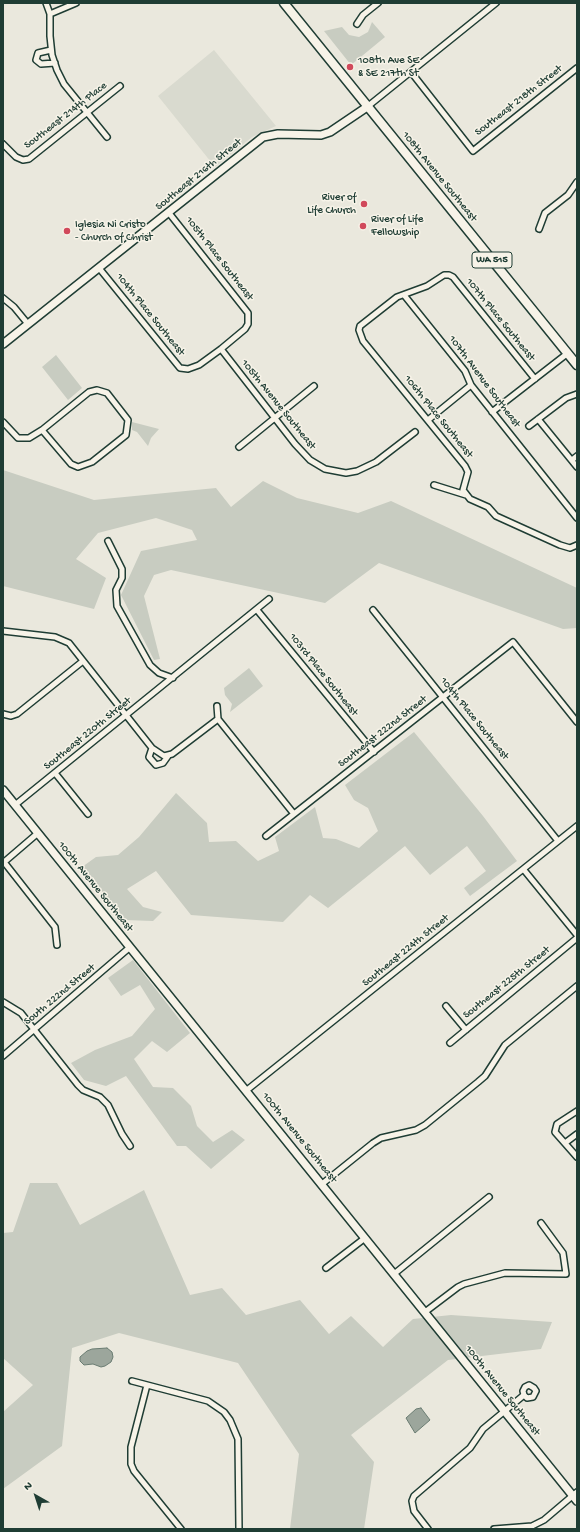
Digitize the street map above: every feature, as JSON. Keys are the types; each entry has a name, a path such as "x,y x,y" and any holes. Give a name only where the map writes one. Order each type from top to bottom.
{"main road":[{"name":"108th Avenue Southeast","path":"284,3 577,364"}],"street":[{"path":"46,3 50,14 51,50 64,84 107,137"},
{"path":"50,14 76,3"},
{"path":"357,24 363,15 378,3"},
{"path":"367,107 496,3"},
{"path":"51,50 38,53 36,60 41,64 55,63"},
{"name":"Southeast 218th Street","path":"411,72 473,151 577,68"},
{"name":"Southeast 214th Place","path":"3,144 10,152 23,160 29,159 120,86"},
{"name":"Southeast 216th Street","path":"3,344 264,137 278,134 321,135 330,132 367,107"},
{"path":"539,229 545,213 568,195 577,182"},
{"name":"105th Place Southeast","path":"169,213 244,307 249,319 245,328 221,349"},
{"name":"104th Place Southeast","path":"99,268 180,368 188,369 200,365 221,349"},
{"name":"107th Place Southeast","path":"404,296 444,275 453,277 535,379"},
{"name":"106th Place Southeast","path":"404,296 397,297 360,326 359,330 363,341 428,420 468,472 463,487 466,495"},
{"name":"107th Avenue Southeast","path":"404,296 465,371 471,385 577,518"},
{"path":"3,298 14,307 28,324"},
{"name":"105th Avenue Southeast","path":"221,349 303,453 325,469 346,473 358,471 376,462 415,432"},
{"path":"492,412 568,353"},
{"path":"428,420 471,385"},
{"path":"238,447 314,386"},
{"path":"3,422 18,438 29,438 42,430 89,392 97,390 107,393 125,414 128,420 126,435 92,462 78,467 71,464 42,430"},
{"path":"529,426 566,398 577,394"},
{"path":"538,419 577,467"},
{"path":"572,460 577,456"},
{"path":"434,485 466,495 470,499 488,507 496,516 560,545 570,548 577,546"},
{"path":"108,540 122,569 122,578 116,590 117,606 150,665 159,674 173,678"},
{"name":"Southeast 220th Street","path":"15,805 269,599"},
{"name":"103rd Place Southeast","path":"257,610 374,752"},
{"name":"104th Place Southeast","path":"373,610 558,841"},
{"path":"3,630 62,638 69,643 152,748 161,755 168,756"},
{"name":"Southeast 222nd Street","path":"266,836 513,642 577,722"},
{"path":"3,714 11,716 17,714 83,661"},
{"path":"217,706 218,719 294,814"},
{"path":"152,748 149,757 156,765 163,763 168,756 218,719"},
{"path":"55,773 88,814"},
{"name":"100th Avenue Southeast","path":"3,790 129,948 247,1090 504,1411 575,1496"},
{"name":"Southeast 224th Street","path":"247,1090 524,870 577,826"},
{"path":"38,833 4,862 55,927 57,945"},
{"path":"524,870 577,937"},
{"name":"Southeast 225th Street","path":"450,1043 577,937"},
{"name":"South 222nd Street","path":"3,1056 129,948"},
{"path":"322,1184 373,1142 391,1135 416,1130 425,1125 482,1079 498,1053 509,1041 577,986"},
{"path":"3,1002 18,1010 35,1029 83,1090 100,1097 108,1105 122,1134 130,1146"},
{"path":"446,1006 466,1030"},
{"path":"577,1111 574,1111 555,1128 555,1134 577,1157"},
{"path":"565,1143 577,1134"},
{"path":"394,1274 489,1197"},
{"path":"425,1312 464,1284 505,1273 566,1274 563,1253 541,1223"},
{"path":"326,1268 365,1238"},
{"path":"132,1381 208,1401 224,1412 230,1420 238,1439 238,1529"},
{"path":"147,1385 131,1447 131,1464 134,1471 181,1529"},
{"path":"428,1529 414,1511 412,1501 417,1492 470,1448 480,1432 524,1395"},
{"path":"494,1529 532,1526 544,1520 575,1496"}],"shaded area":[{"path":"372,22 385,37 351,65 324,31 342,27 349,35 359,37 368,32"},
{"path":"214,50 276,126 252,137 215,167 158,96"},
{"path":"56,355 82,388 68,400 42,367"},
{"path":"132,422 159,429 151,438 148,446 137,432 132,430"},
{"path":"3,470 94,500 216,488 231,507 263,481 297,498 358,513 391,501 577,588 577,628 563,629 379,563 325,603 171,570 154,575 144,596 160,659 154,660 121,595 141,551 197,540 192,530 156,518 98,533 76,559 106,578 94,609 3,586"},
{"path":"249,668 263,686 230,712 232,704 225,695 224,688"},
{"path":"414,732 483,816 517,861 470,896 464,888 486,871 467,846 430,875 405,846 328,908 310,895 283,922 191,915 156,871 127,889 143,907 162,912 153,921 125,920 82,867 96,857 118,855 139,837 176,793 207,823 209,842 236,841 258,861 279,851 275,837 315,807 323,838 336,839 359,848 378,831 368,808 354,800 345,785"},
{"path":"133,960 190,1033 167,1052 152,1041 134,1059 153,1087 173,1088 191,1106 197,1126 213,1142 232,1130 245,1140 211,1169 186,1146 177,1146 126,1076 106,1086 84,1080 71,1063 95,1050 132,1036 155,1009 140,985 121,996 108,978"},
{"path":"30,1183 57,1183 80,1225 144,1190 190,1295 222,1288 246,1315 300,1300 329,1334 351,1316 383,1347 413,1319 451,1315 552,1322 541,1349 448,1360 351,1435 374,1462 364,1529 290,1529 299,1454 238,1363 119,1333 72,1348 62,1446 3,1489 3,1412 33,1385 3,1358 3,1233 13,1232"},
{"path":"107,1348 112,1352 113,1357 111,1362 105,1366 101,1367 93,1364 84,1365 80,1361 80,1357 87,1351 92,1349"},
{"path":"421,1408 430,1420 415,1433 406,1418 416,1409"}],"place":[{"name":"108th Ave SE & SE 217th St","path":"350,67"},
{"name":"River of Life Church","path":"364,204"},
{"name":"River of Life Fellowship","path":"363,226"},
{"name":"Iglesia Ni Cristo - Church of Christ","path":"67,231"}]}
